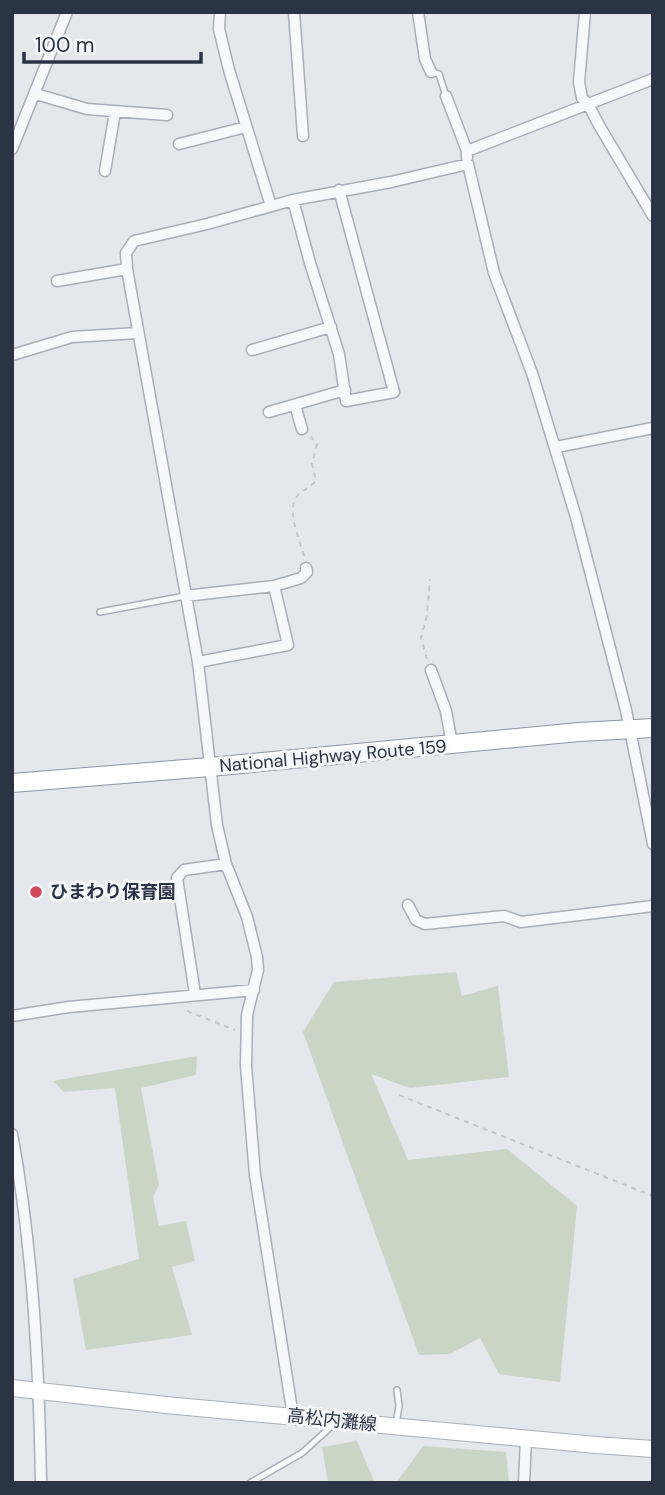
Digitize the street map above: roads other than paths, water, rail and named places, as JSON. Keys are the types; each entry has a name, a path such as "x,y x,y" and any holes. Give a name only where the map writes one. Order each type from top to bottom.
{"highway":[{"name":"National Highway Route 159","path":"12,783 653,728"}],"main road":[{"name":"高松内灘線","path":"12,1388 40,1393 395,1427 653,1449"}],"street":[{"path":"12,149 67,12"},
{"path":"220,12 219,29 271,206"},
{"path":"294,12 303,136"},
{"path":"418,12 425,60 431,72"},
{"path":"584,12 579,82 582,98 653,216"},
{"path":"467,151 653,79"},
{"path":"36,94 88,109 167,115"},
{"path":"446,96 467,151 467,164 494,273 532,373 556,447 592,576 650,811 653,844"},
{"path":"105,172 115,112"},
{"path":"180,144 246,127"},
{"path":"293,1416 255,1175 246,1066 247,1015 258,970 253,936 226,864 217,825 198,662 126,253 134,241 293,200 391,182 467,164"},
{"path":"293,200 339,354 346,401 394,392 339,190"},
{"path":"57,281 127,269"},
{"path":"252,350 331,327"},
{"path":"12,355 72,337 138,333"},
{"path":"269,412 345,390"},
{"path":"295,405 303,429"},
{"path":"556,447 653,428"},
{"path":"185,596 274,586 301,578 307,572 306,568"},
{"path":"198,662 288,645 274,586"},
{"path":"430,670 446,711 452,744"},
{"path":"195,994 177,878 184,870 226,864"},
{"path":"408,905 416,920 425,924 504,916 521,922 653,906"},
{"path":"12,1016 69,1007 254,989"},
{"path":"12,1134 23,1201 40,1393 41,1483"},
{"path":"524,1483 526,1439"}],"lane":[{"path":"431,72 439,75 446,96"},
{"path":"100,612 185,596"},
{"path":"395,1427 399,1406 397,1390"},
{"path":"250,1483 302,1453 338,1421"}],"place":[{"name":"ひまわり保育園","path":"36,892"}]}
